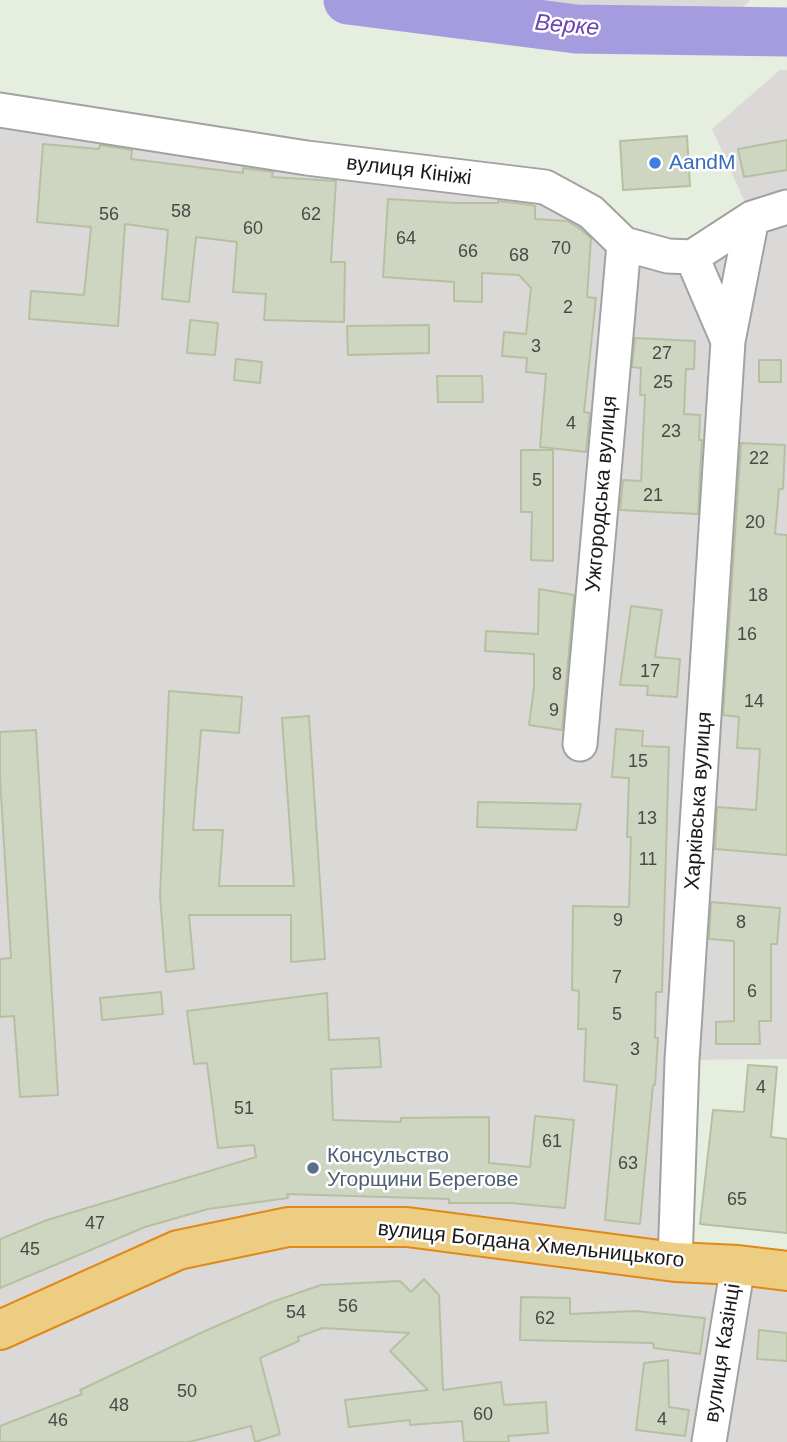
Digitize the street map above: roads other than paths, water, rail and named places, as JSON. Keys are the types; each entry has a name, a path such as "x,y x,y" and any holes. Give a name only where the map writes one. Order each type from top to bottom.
{"highway":[{"name":"вулиця Богдана Хмельницького","path":"0,1330 178,1250 288,1227 407,1227 675,1262 787,1271"}],"street":[{"name":"вулиця Кініжі","path":"0,110 307,158 545,187 591,212 624,244 668,256 692,257"},
{"path":"692,257 752,218 787,207"},
{"name":"Харківська вулиця","path":"675,1262 682,1060 727,341 752,218"},
{"name":"Ужгородська вулиця","path":"580,744 624,244"},
{"name":"Харківська вулиця","path":"692,257 727,341"},
{"name":"вулиця Казінці","path":"709,1442 737,1265"}],"waterway":[{"name":"Верке","path":"348,0 576,29 787,32"}],"place":[{"name":"AandM","path":"655,163"},
{"name":"Консульство Угорщини Берегове","path":"313,1168"}]}
